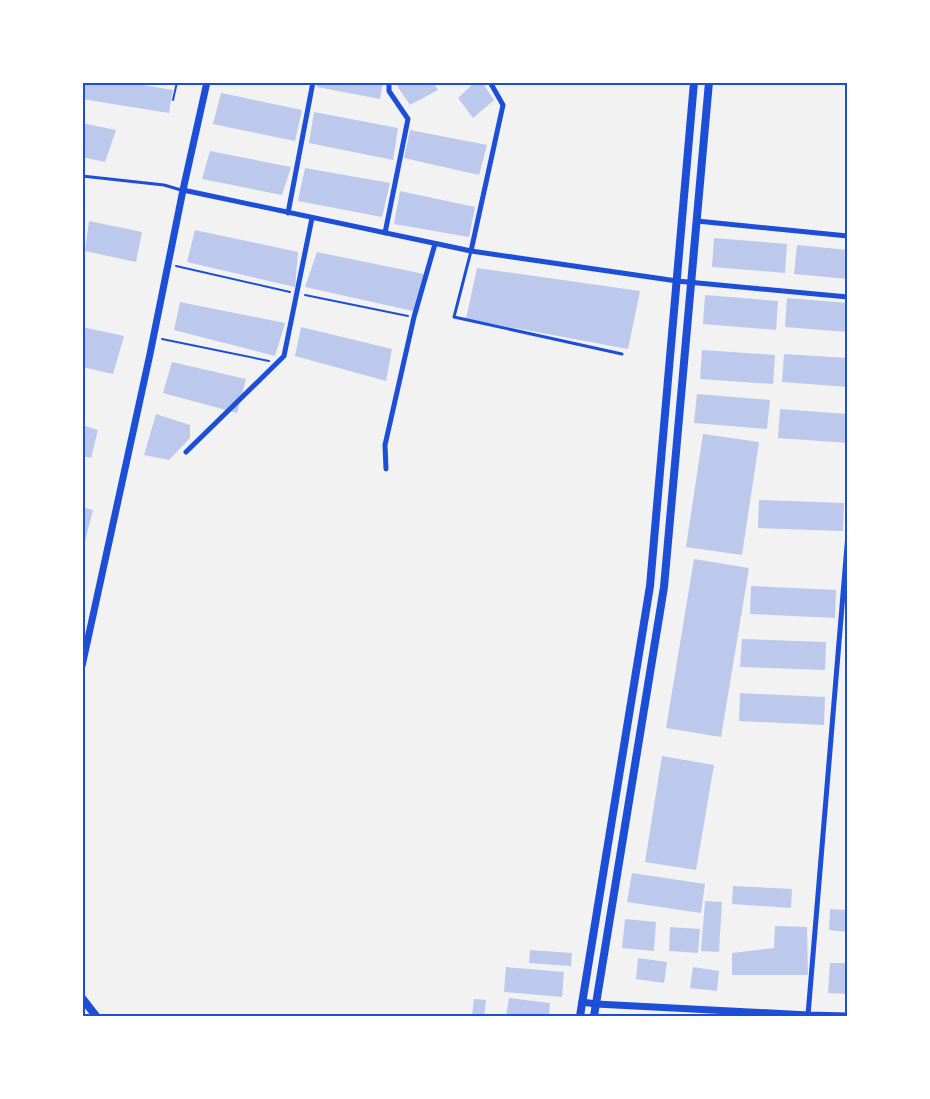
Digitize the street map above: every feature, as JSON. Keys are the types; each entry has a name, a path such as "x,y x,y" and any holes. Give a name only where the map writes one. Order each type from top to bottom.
{"main road":[{"path":"580,1017 650,586 694,82"},
{"path":"594,1017 664,587 709,82"},
{"path":"82,998 96,1017"}],"street":[{"path":"82,666 207,82"},
{"path":"288,213 314,82"},
{"path":"385,233 408,119 389,91 389,82"},
{"path":"471,252 503,105 490,82"},
{"path":"183,190 471,252 677,281 848,297"},
{"path":"186,452 284,356 312,218"},
{"path":"697,221 848,236"},
{"path":"386,470 385,445 414,317 435,244"},
{"path":"808,1015 848,534"},
{"path":"582,1002 848,1016"}],"lane":[{"path":"82,176 164,185 183,190"},
{"path":"471,252 454,317 622,354"}],"path":[{"path":"173,100 177,82"},
{"path":"168,264 297,294 414,317"},
{"path":"153,338 277,363"}],"building":[{"path":"82,82 125,82 173,90 169,113 82,99"},
{"path":"318,82 383,82 380,99 317,87"},
{"path":"396,82 433,82 438,90 410,105"},
{"path":"475,82 482,82 494,100 473,118 458,98"},
{"path":"221,93 302,110 295,141 213,124"},
{"path":"314,112 398,128 393,160 309,143"},
{"path":"82,123 116,130 105,162 82,157"},
{"path":"410,130 487,145 479,175 404,158"},
{"path":"210,151 291,167 282,195 202,179"},
{"path":"305,168 390,183 382,217 298,201"},
{"path":"400,191 475,207 469,237 394,224"},
{"path":"89,221 142,232 136,262 85,251"},
{"path":"195,230 298,252 295,287 187,262"},
{"path":"714,238 787,244 785,273 712,267"},
{"path":"797,245 848,250 848,279 794,274"},
{"path":"317,252 424,274 413,311 305,287"},
{"path":"477,268 640,291 628,349 466,319"},
{"path":"705,295 778,301 776,330 703,324"},
{"path":"787,298 848,303 848,332 785,327"},
{"path":"180,302 285,323 275,356 174,330"},
{"path":"82,327 124,336 113,374 82,367"},
{"path":"301,327 392,349 386,381 295,356"},
{"path":"702,350 775,355 773,384 700,379"},
{"path":"784,354 848,358 848,387 782,382"},
{"path":"172,362 246,379 237,413 163,393"},
{"path":"697,394 770,400 767,429 694,423"},
{"path":"780,409 848,414 848,443 778,438"},
{"path":"156,414 190,425 190,438 169,460 144,455"},
{"path":"82,425 98,430 91,458 82,456"},
{"path":"703,434 759,442 742,555 686,547"},
{"path":"759,500 844,503 843,531 758,528"},
{"path":"82,507 93,510 83,549 82,549"},
{"path":"694,559 749,568 721,737 666,728"},
{"path":"751,586 836,590 835,618 750,614"},
{"path":"742,639 826,642 825,670 740,667"},
{"path":"740,693 825,697 824,725 739,721"},
{"path":"662,756 714,765 696,870 645,862"},
{"path":"632,873 705,884 701,913 627,902"},
{"path":"733,886 792,889 791,908 732,904"},
{"path":"705,901 722,902 719,952 701,951"},
{"path":"830,909 848,910 848,932 829,930"},
{"path":"625,919 656,922 654,951 622,948"},
{"path":"775,926 807,927 808,975 732,975 732,953 774,948"},
{"path":"670,927 700,929 698,953 669,951"},
{"path":"530,950 572,953 571,966 529,963"},
{"path":"638,958 667,962 664,983 636,979"},
{"path":"830,963 848,963 848,994 828,993"},
{"path":"506,967 564,972 562,997 504,992"},
{"path":"693,967 719,971 717,991 690,988"},
{"path":"509,998 550,1003 549,1016 506,1016"},
{"path":"474,999 486,1000 484,1016 472,1016"}]}
